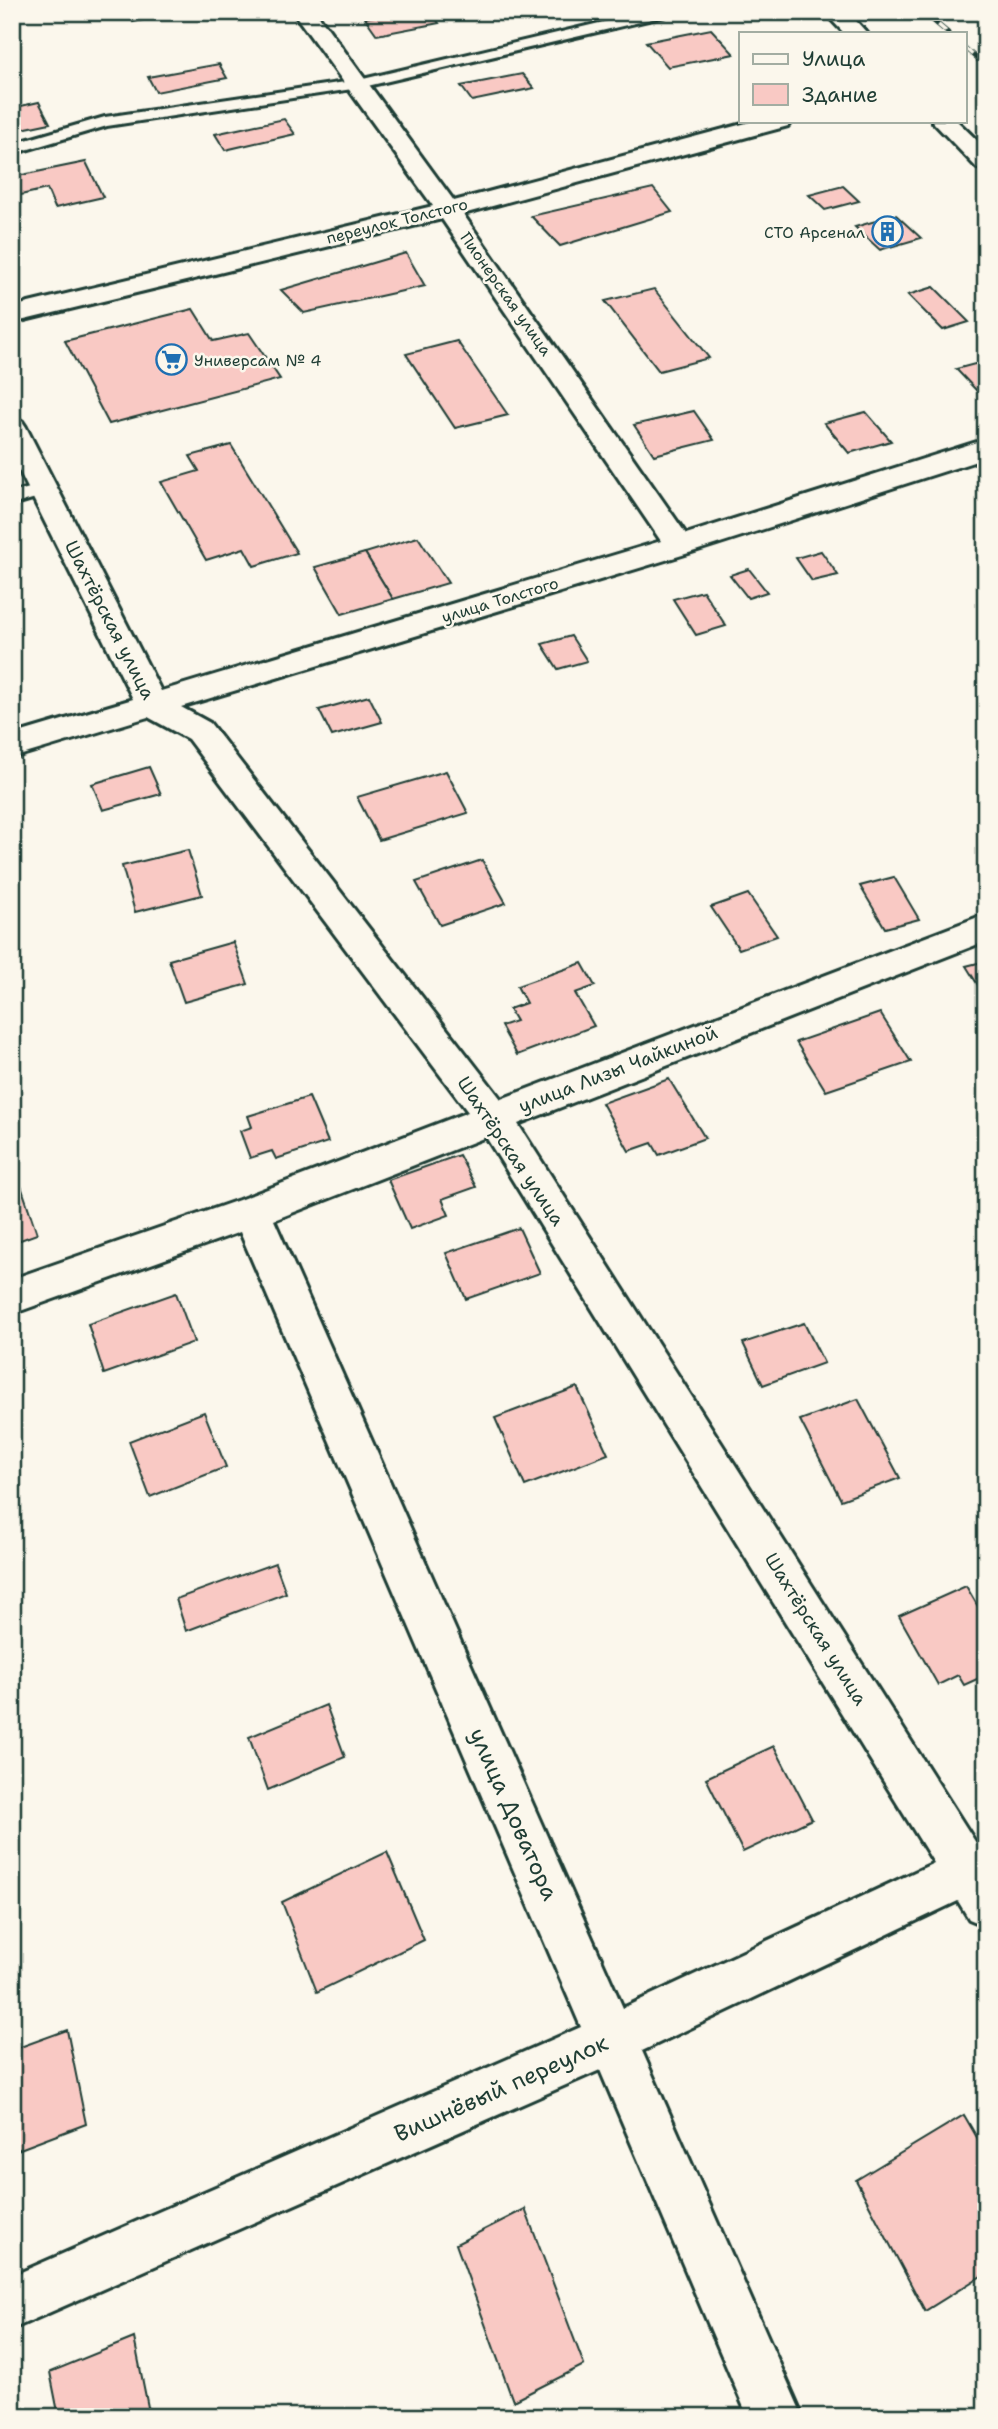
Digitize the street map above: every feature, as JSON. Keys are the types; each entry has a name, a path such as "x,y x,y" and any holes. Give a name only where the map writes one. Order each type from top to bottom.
{"street":[{"name":"Пионерская улица","path":"304,12 359,84 679,546"},
{"path":"835,12 855,32"},
{"name":"переулок Толстого","path":"12,315 447,210 776,122"},
{"path":"945,122 986,163"},
{"name":"Шахтёрская улица","path":"12,427 28,494 152,705 199,731 493,1118 980,1879"},
{"name":"улица Толстого","path":"12,747 679,546 986,448"},
{"name":"улица Лизы Чайкиной","path":"12,1297 251,1212 986,927"},
{"name":"улица Доватора","path":"251,1212 776,2417"},
{"name":"Вишнёвый переулок","path":"12,2303 980,1879"}],"lane":[{"path":"12,149 105,122 359,84 665,12"}],"building":[{"path":"128,12 184,12 133,22"},
{"path":"396,12 431,12 439,23 377,35 365,18"},
{"path":"711,29 734,54 668,67 646,42"},
{"path":"219,64 227,78 156,92 148,77"},
{"path":"522,74 534,88 472,101 461,86"},
{"path":"39,102 50,123 12,131 12,108"},
{"path":"284,119 295,134 225,150 215,134"},
{"path":"86,162 103,197 55,208 47,189 12,197 12,177"},
{"path":"843,186 859,201 825,210 809,195"},
{"path":"653,188 672,212 560,246 531,216"},
{"name":"СТО Арсенал","path":"896,215 921,238 880,250 855,227"},
{"path":"406,253 425,286 304,313 281,290"},
{"path":"934,287 969,322 943,330 908,295"},
{"path":"654,289 709,358 659,371 605,301"},
{"name":"Универсам № 4","path":"193,309 213,341 249,333 280,379 109,424 65,341"},
{"path":"457,341 508,415 455,428 406,354"},
{"path":"986,361 986,388 977,391 956,369"},
{"path":"694,411 714,440 654,455 634,425"},
{"path":"866,412 891,441 849,453 824,423"},
{"path":"231,445 297,553 254,566 244,548 206,560 161,482 199,471 190,456"},
{"path":"418,537 448,583 393,599 365,553"},
{"path":"821,551 838,575 812,581 796,558"},
{"path":"365,553 393,599 342,614 315,567"},
{"path":"749,569 767,592 748,598 730,575"},
{"path":"703,591 726,626 696,635 673,599"},
{"path":"571,636 587,661 558,669 542,644"},
{"path":"369,696 382,722 332,736 319,710"},
{"path":"149,767 161,794 103,810 92,784"},
{"path":"446,771 468,813 379,840 357,797"},
{"path":"188,850 202,895 135,912 122,866"},
{"path":"482,860 506,903 440,925 416,882"},
{"path":"894,877 919,919 885,928 860,886"},
{"path":"748,894 777,936 739,949 711,907"},
{"path":"233,942 248,984 184,1002 169,960"},
{"path":"986,961 986,998 966,966"},
{"path":"582,963 595,986 575,993 594,1026 517,1055 501,1026 516,1021 509,1009 526,1003 517,986"},
{"path":"880,1013 911,1062 826,1091 796,1042"},
{"path":"669,1079 705,1138 659,1155 652,1143 629,1151 602,1103"},
{"path":"309,1097 328,1142 276,1159 272,1151 250,1158 240,1131 252,1127 248,1116"},
{"path":"459,1155 476,1187 442,1199 449,1215 410,1229 388,1180"},
{"path":"16,1171 37,1234 12,1243 12,1173"},
{"path":"519,1228 540,1273 466,1299 446,1253"},
{"path":"176,1293 194,1342 104,1374 88,1324"},
{"path":"804,1323 824,1363 763,1385 743,1343"},
{"path":"577,1387 608,1454 525,1486 495,1418"},
{"path":"858,1399 900,1478 841,1500 800,1420"},
{"path":"204,1412 226,1467 150,1497 129,1441"},
{"path":"275,1563 286,1593 186,1631 176,1599"},
{"path":"966,1586 986,1620 986,1675 964,1685 958,1675 938,1685 899,1616"},
{"path":"326,1705 345,1757 268,1790 249,1737"},
{"path":"774,1746 812,1819 743,1852 706,1778"},
{"path":"387,1852 424,1940 317,1992 282,1902"},
{"path":"67,2030 86,2124 12,2152 12,2050"},
{"path":"964,2115 986,2153 986,2273 925,2311 856,2180"},
{"path":"525,2209 584,2365 513,2401 456,2244"},
{"path":"134,2338 150,2417 59,2417 50,2372"}],"railway":[{"path":"923,12 947,32"},
{"path":"967,50 986,67"}],"place":[{"name":"СТО Арсенал","path":"888,232"},
{"name":"Универсам № 4","path":"171,360"}]}
